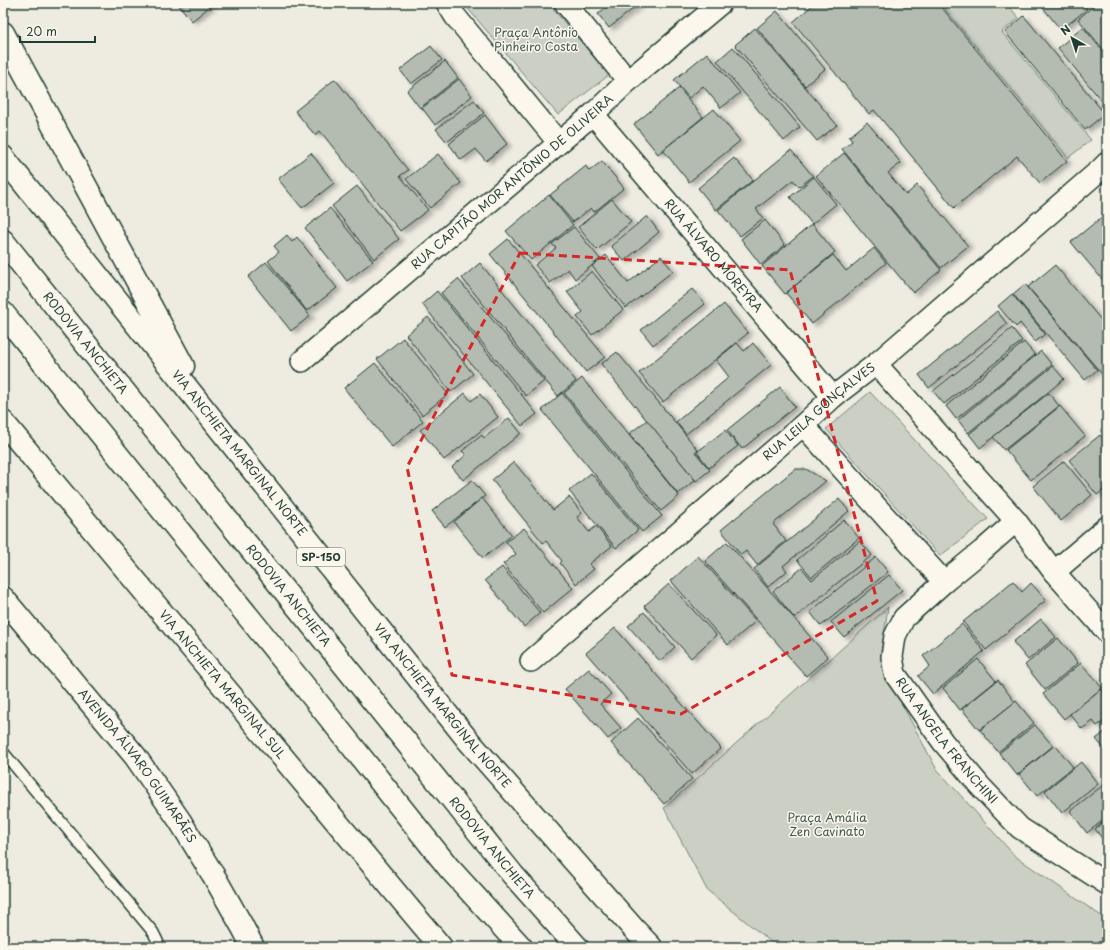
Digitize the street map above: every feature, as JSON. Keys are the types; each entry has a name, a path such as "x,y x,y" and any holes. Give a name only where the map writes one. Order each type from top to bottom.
{"main road":[{"path":"3,33 211,417"},
{"name":"VIA ANCHIETA MARGINAL NORTE","path":"3,157 466,739 651,947"},
{"name":"RODOVIA ANCHIETA","path":"3,241 513,875 577,947"},
{"path":"3,313 449,868 521,947"},
{"name":"VIA ANCHIETA MARGINAL SUL","path":"3,422 441,947"},
{"name":"AVENIDA ÁLVARO GUIMARÃES","path":"3,598 135,756 184,827 215,878 253,947"}],"street":[{"path":"447,3 558,142"},
{"path":"565,3 628,81"},
{"name":"RUA CAPITÃO MOR ANTÔNIO DE OLIVEIRA","path":"302,361 558,142 593,114 628,81 721,3"},
{"name":"RUA ÁLVARO MOREYRA","path":"593,114 833,397"},
{"name":"RUA LEILA GONÇALVES","path":"531,661 803,425 833,397 876,364 1107,163"},
{"path":"876,364 1016,521 1054,572 1107,632"},
{"path":"803,425 944,582"},
{"name":"RUA ANGELA FRANCHINI","path":"1016,521 904,618 895,636 892,657 895,674 942,742 980,786 1020,828 1107,884"},
{"path":"1054,572 1107,527"}],"lane":[{"path":"3,752 153,932 158,942 158,947"}],"highlighted area":[{"path":"520,253 790,270 877,601 681,714 452,675 407,467"}],"green space":[{"name":"Praça Antônio Pinheiro Costa","path":"464,3 548,3 609,75 558,115"},
{"path":"940,3 1006,3 1019,18 1002,32 1091,140 1068,158"},
{"path":"870,392 988,519 940,556 826,429"},
{"name":"Praça Amália Zen Cavinato","path":"888,607 882,648 888,678 936,768 1015,856 1107,920 1107,947 777,947 707,890 664,808"}],"building":[{"path":"177,3 214,3 192,21"},
{"path":"611,3 640,3 609,28 598,14"},
{"path":"815,3 938,3 1067,161 1040,183 1017,156 954,208 874,110 869,114 793,22"},
{"path":"1039,3 1082,3 1087,9 1061,30"},
{"path":"1097,3 1107,4 1107,54 1078,19"},
{"path":"777,11 825,69 805,86 757,28"},
{"path":"1024,16 1105,114 1085,130 1005,32"},
{"path":"1083,27 1107,56 1107,104 1105,105 1058,48"},
{"path":"755,28 837,125 817,141 735,45"},
{"path":"431,46 442,60 411,84 400,70"},
{"path":"733,47 800,127 784,141 717,61"},
{"path":"707,53 740,93 721,108 703,86 689,98 674,80"},
{"path":"445,61 458,78 420,108 407,91"},
{"path":"335,79 408,170 400,176 428,210 400,231 320,131 315,135 295,111"},
{"path":"459,79 472,96 435,125 422,108"},
{"path":"679,88 703,117 658,154 634,124"},
{"path":"474,100 484,113 447,142 436,129"},
{"path":"714,109 740,141 689,182 663,150"},
{"path":"485,115 507,144 486,161 476,149 461,160 449,144"},
{"path":"867,122 901,163 888,173 906,195 917,185 968,246 941,268 842,149 852,141 849,137"},
{"path":"791,150 813,176 799,187 793,180 756,209 763,218 740,236 718,210"},
{"path":"311,153 334,183 302,208 278,179"},
{"path":"844,153 941,270 913,293 816,176"},
{"path":"438,154 461,183 430,208 406,179"},
{"path":"734,158 753,180 716,210 698,188"},
{"path":"602,161 624,188 594,212 591,208 573,222 550,195 586,166 589,171"},
{"path":"814,177 836,204 812,224 790,197"},
{"path":"357,186 399,239 374,259 332,206"},
{"path":"549,195 573,225 531,260 506,231"},
{"path":"612,199 631,222 597,250 578,227"},
{"path":"330,208 373,261 347,281 305,228"},
{"path":"647,216 659,232 624,261 611,246"},
{"path":"1103,216 1107,221 1107,285 1071,242"},
{"path":"765,220 785,245 761,265 741,239"},
{"path":"812,224 835,252 785,294 762,266"},
{"path":"574,227 600,259 575,279 568,269 550,283 535,265 556,248 552,244"},
{"path":"287,235 292,242 297,237 337,288 307,311 268,261 279,252 274,246"},
{"path":"508,239 605,357 586,372 490,254"},
{"path":"874,248 886,263 812,324 786,293 833,255 846,271"},
{"path":"606,255 628,283 661,256 673,271 626,308 592,266"},
{"path":"266,262 310,316 291,331 248,277"},
{"path":"480,263 576,381 558,396 462,278"},
{"path":"1055,265 1107,327 1107,380 1028,287"},
{"path":"592,271 623,310 592,335 577,317 583,312 567,292"},
{"path":"458,279 544,381 526,396 441,293"},
{"path":"1025,284 1097,370 1085,380 1013,294"},
{"path":"692,289 705,304 653,345 641,330"},
{"path":"437,291 537,414 522,426 422,304"},
{"path":"1012,294 1045,334 1035,342 1020,323 1016,327 998,306"},
{"path":"724,304 748,333 663,402 639,373"},
{"path":"997,311 1007,324 929,388 919,375"},
{"path":"428,317 473,374 451,392 406,335"},
{"path":"1012,328 1022,341 944,404 933,391"},
{"path":"403,338 448,394 422,415 377,359"},
{"path":"1024,342 1035,355 956,419 946,406"},
{"path":"737,343 744,351 753,343 771,365 686,434 676,422 729,377 716,360"},
{"path":"1041,351 1052,365 968,433 958,420"},
{"path":"617,352 698,450 695,452 710,470 696,481 601,364"},
{"path":"375,363 423,421 392,447 344,388"},
{"path":"1053,366 1064,379 980,448 969,434"},
{"path":"582,378 679,496 661,511 564,393"},
{"path":"780,387 795,407 742,449 727,430"},
{"path":"465,393 471,401 480,394 498,417 444,460 420,430"},
{"path":"562,393 662,516 642,532 542,410"},
{"path":"1049,393 1059,406 1004,450 993,437"},
{"path":"1060,406 1085,436 1031,480 1006,450"},
{"path":"509,418 521,433 463,480 452,467 466,455 462,451 482,435 484,438"},
{"path":"647,420 695,480 678,494 629,434"},
{"path":"725,430 738,446 709,468 697,452"},
{"path":"1100,435 1107,443 1107,487 1097,495 1069,460"},
{"path":"1064,461 1092,495 1061,521 1033,486"},
{"path":"514,462 553,510 569,497 582,513 577,517 589,532 596,526 612,546 589,564 594,569 576,584 560,563 562,561 546,541 543,543 492,480"},
{"path":"795,469 806,469 826,481 773,524 786,541 757,565 746,551 741,555 721,530"},
{"path":"591,473 638,530 616,548 569,491"},
{"path":"472,480 485,496 445,527 432,511"},
{"path":"482,498 512,535 483,558 454,522"},
{"path":"839,499 849,511 783,566 787,571 768,587 754,569"},
{"path":"844,520 859,538 812,577 797,560"},
{"path":"524,528 573,588 543,613 503,564 516,554 506,542"},
{"path":"860,541 872,555 794,618 773,591 802,568 812,580"},
{"path":"727,542 828,657 806,676 705,561"},
{"path":"698,556 756,621 728,645 671,581"},
{"path":"876,557 888,572 821,626 810,612"},
{"path":"502,567 540,613 524,627 485,580"},
{"path":"889,575 902,590 844,637 831,622"},
{"path":"1013,581 1022,592 1031,583 1046,600 986,650 963,622"},
{"path":"669,584 716,635 691,658 644,606"},
{"path":"644,612 675,647 660,661 628,626"},
{"path":"1041,619 1056,637 1028,660 1013,642"},
{"path":"962,624 984,651 933,694 918,676 930,666 923,656"},
{"path":"615,628 721,748 692,774 586,653"},
{"path":"1058,638 1078,663 1045,690 1025,665"},
{"path":"978,659 996,681 960,710 943,688"},
{"path":"1081,663 1102,688 1064,719 1043,694"},
{"path":"589,669 611,694 600,704 621,728 608,739 565,689"},
{"path":"998,680 1015,702 979,730 962,709"},
{"path":"1101,689 1107,697 1107,711 1103,714 1107,719 1097,726 1093,721 1082,729 1070,714"},
{"path":"1016,701 1034,723 998,752 980,730"},
{"path":"638,718 692,779 664,804 611,743"},
{"path":"1035,725 1053,746 1017,775 999,753"},
{"path":"1107,730 1107,752 1096,739"},
{"path":"1055,745 1073,767 1037,796 1019,774"},
{"path":"1081,762 1098,784 1062,813 1045,791"},
{"path":"1106,783 1107,817 1087,833 1070,811"},
{"path":"1107,819 1107,845 1095,829"}]}
